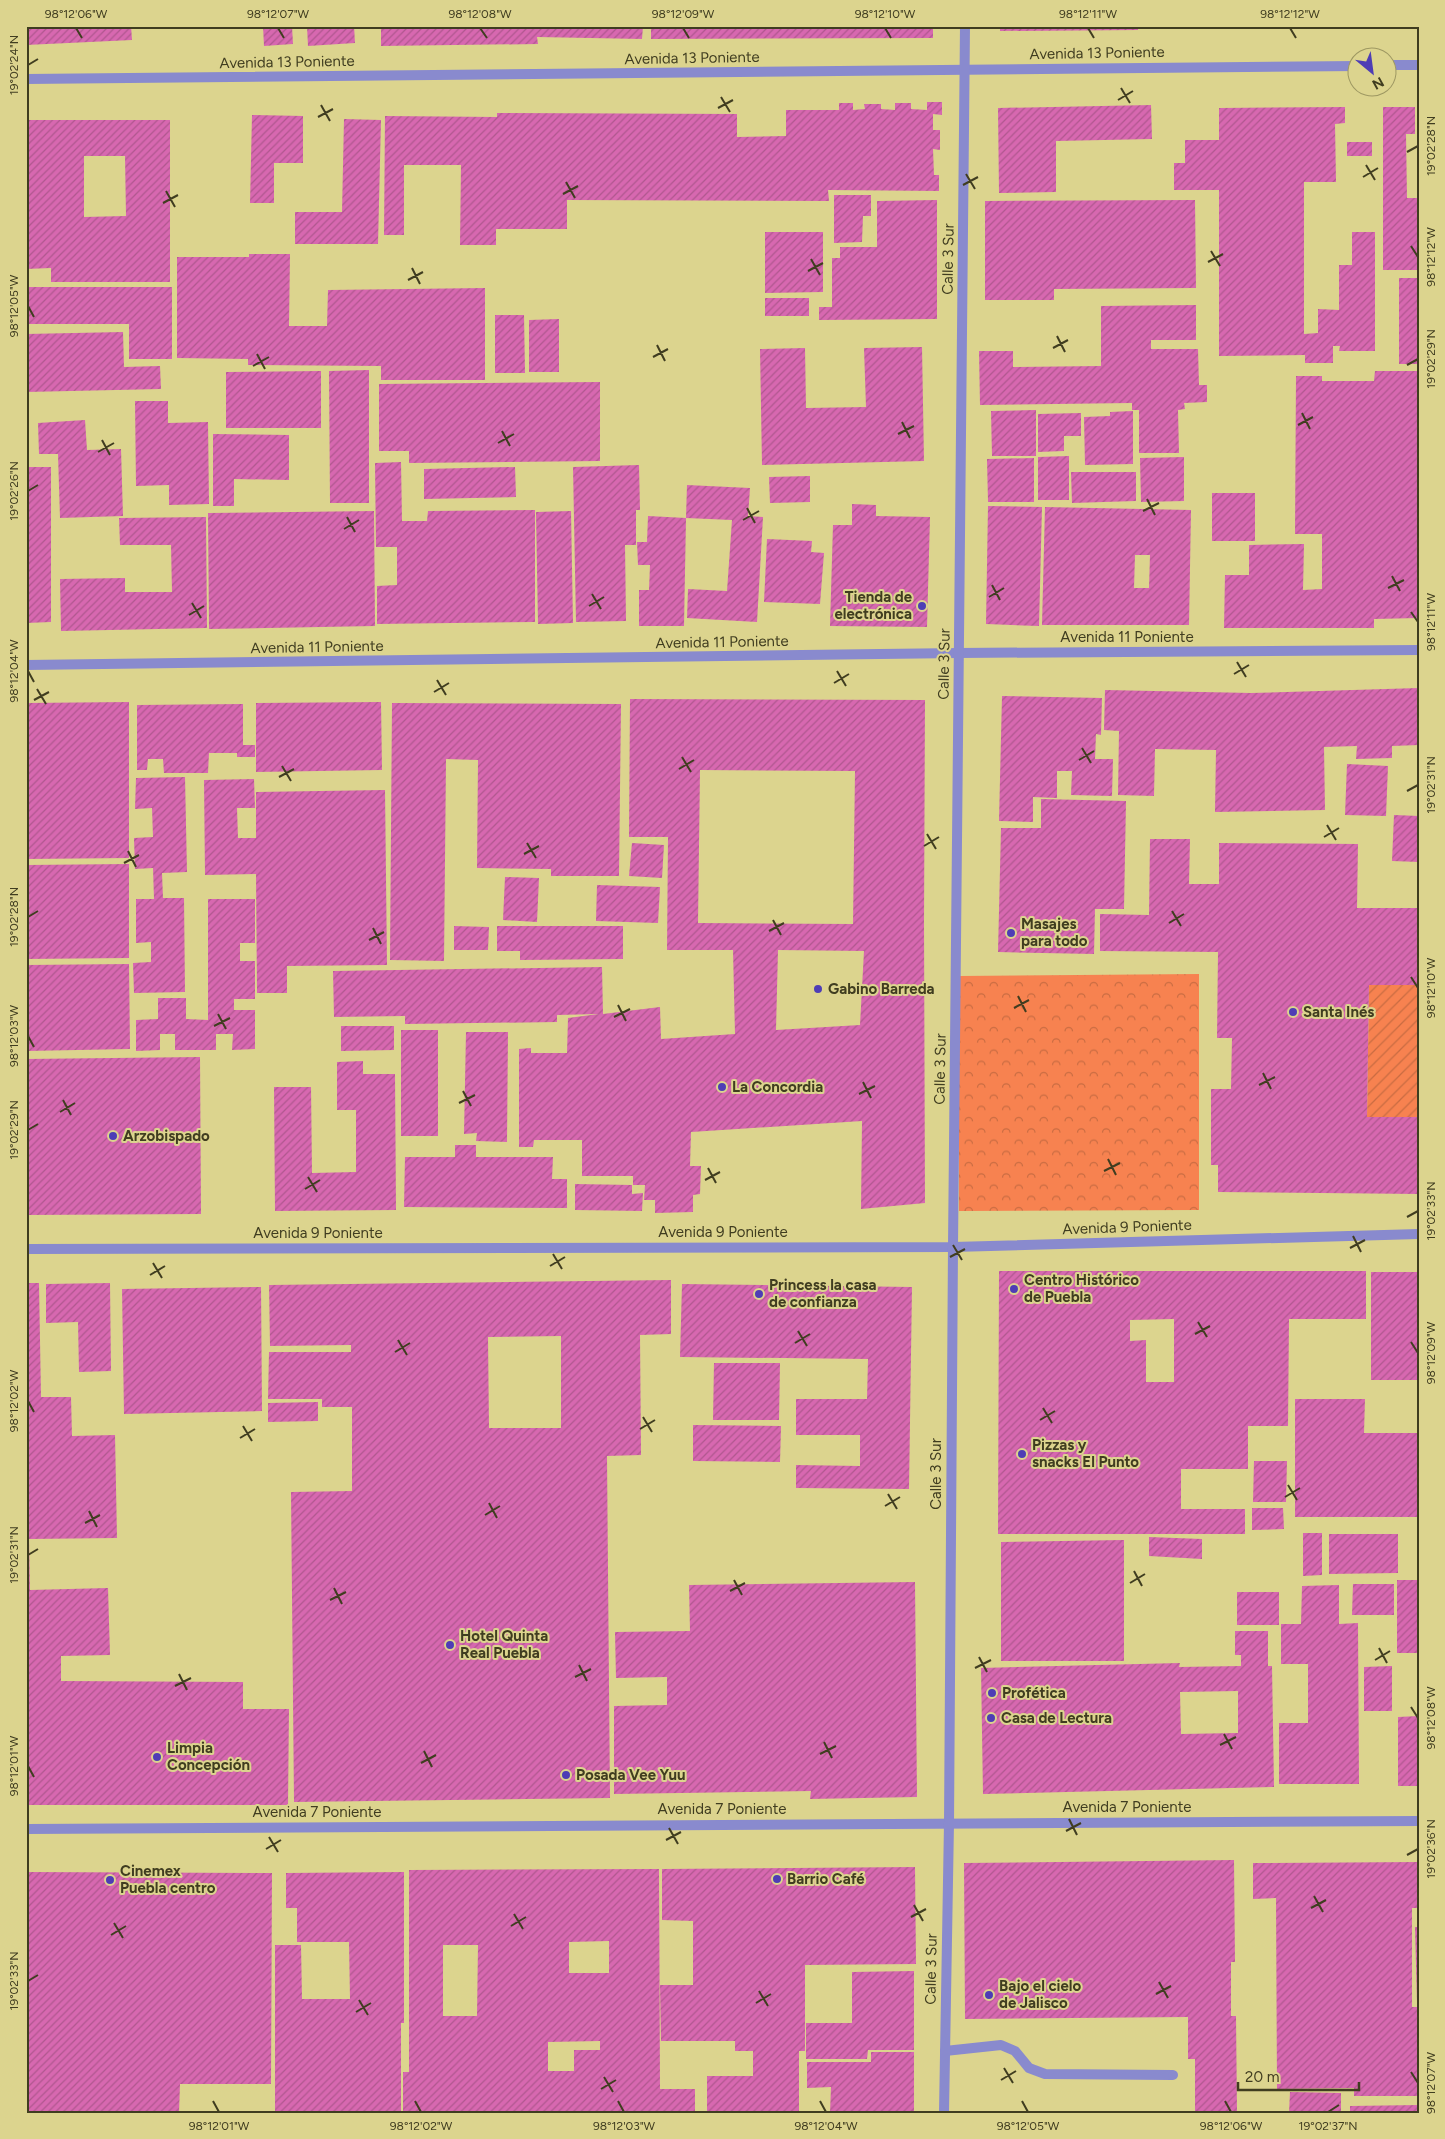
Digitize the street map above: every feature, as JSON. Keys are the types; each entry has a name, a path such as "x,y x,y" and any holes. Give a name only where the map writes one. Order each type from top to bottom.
{"street":[{"name":"Calle 3 Sur","path":"944,2113 949,1822 966,26"},
{"path":"1398,65 1419,65"},
{"name":"Avenida 13 Poniente","path":"26,79 1348,66"},
{"name":"Avenida 11 Poniente","path":"26,665 959,653 1419,650"},
{"name":"Avenida 9 Poniente","path":"26,1249 953,1247 1419,1234"},
{"name":"Avenida 7 Poniente","path":"26,1830 949,1822 1419,1821"},
{"path":"945,2051 1001,2045 1015,2051 1030,2068 1045,2074 1173,2075"}],"green space":[{"path":"1199,974 1199,1210 959,1211 959,976"},
{"path":"1369,985 1419,985 1419,1117 1367,1117"}],"building":[{"path":"26,26 131,26 132,40 26,45"},
{"path":"263,26 292,26 293,44 264,46"},
{"path":"307,26 354,26 355,43 308,46"},
{"path":"381,26 643,26 642,39 537,37 538,44 381,46"},
{"path":"651,26 933,26 933,38 651,39"},
{"path":"1000,26 1138,26 1138,30 1000,31"},
{"path":"927,102 942,102 942,115 933,114 933,130 940,130 940,150 933,149 934,175 939,175 939,191 828,190 829,201 567,200 567,229 496,229 496,245 460,245 461,165 404,165 404,235 384,235 385,116 497,117 497,113 737,114 737,137 786,136 786,110 839,110 839,103 853,103 853,110 865,109 864,104 881,104 881,109 895,110 895,103 911,103 911,109 927,110"},
{"path":"1151,105 1152,139 1056,141 1056,192 999,193 998,108"},
{"path":"1345,107 1345,123 1335,124 1336,182 1304,182 1304,334 1318,333 1318,309 1339,310 1339,265 1352,265 1352,232 1375,232 1375,351 1339,351 1340,346 1333,346 1333,363 1305,363 1305,355 1219,356 1219,190 1174,190 1174,163 1185,163 1185,140 1219,140 1219,108"},
{"path":"1383,107 1415,107 1415,134 1406,134 1407,198 1419,198 1419,270 1383,270"},
{"path":"252,115 303,116 303,163 274,163 274,203 250,203"},
{"path":"344,119 381,120 378,244 295,244 295,212 342,212"},
{"path":"26,120 170,120 170,282 51,282 51,268 26,269","holes":["84,156 125,156 126,216 84,217"]},
{"path":"1347,142 1372,142 1372,156 1347,156"},
{"path":"834,195 871,195 871,216 863,216 862,242 834,243"},
{"path":"937,200 937,319 819,320 819,307 832,307 832,258 840,258 840,247 877,247 877,201"},
{"path":"1195,200 1196,288 1054,289 1054,300 985,300 985,201"},
{"path":"765,232 823,232 823,292 765,293"},
{"path":"249,254 290,254 289,326 327,326 328,290 485,288 485,380 381,380 381,366 248,365 248,359 177,358 177,257 249,257"},
{"path":"1399,278 1419,278 1419,364 1399,364"},
{"path":"26,287 172,287 172,359 129,359 129,324 26,324"},
{"path":"765,298 809,298 809,316 765,316"},
{"path":"1196,305 1196,340 1151,340 1151,349 1198,349 1199,385 1207,385 1207,402 1184,403 1185,409 1178,410 1179,453 1139,453 1139,410 1132,410 1132,403 980,405 979,351 1013,351 1013,367 1101,366 1101,306"},
{"path":"495,315 524,315 525,373 495,373"},
{"path":"559,319 559,372 529,372 529,320"},
{"path":"123,332 124,367 160,366 161,389 26,392 26,334"},
{"path":"922,347 924,461 762,465 760,349 805,348 806,408 866,407 864,348"},
{"path":"369,370 369,503 330,503 329,371"},
{"path":"321,371 321,428 226,428 226,372"},
{"path":"1375,371 1419,371 1419,618 1374,619 1374,628 1224,628 1225,575 1249,575 1249,545 1304,544 1303,590 1322,589 1322,534 1295,534 1296,376 1322,376 1322,381 1374,381"},
{"path":"600,382 600,461 409,463 409,451 379,451 379,384"},
{"path":"135,401 168,401 168,423 208,422 209,504 169,505 169,485 136,486"},
{"path":"1036,410 1036,456 992,456 991,411"},
{"path":"1133,411 1133,464 1085,465 1084,417 1110,416 1110,412"},
{"path":"1081,413 1081,436 1064,436 1064,451 1038,452 1038,414"},
{"path":"85,420 87,450 121,449 123,516 60,518 58,454 39,454 38,423"},
{"path":"213,434 289,435 289,480 234,479 234,506 213,506"},
{"path":"1069,456 1069,500 1038,500 1038,457"},
{"path":"1184,457 1184,501 1141,502 1140,458"},
{"path":"1034,458 1034,502 988,502 987,459"},
{"path":"401,462 402,521 427,521 428,511 535,510 535,622 377,624 377,586 397,585 397,547 376,547 375,463"},
{"path":"639,465 640,510 636,510 636,545 625,545 626,621 576,622 573,467"},
{"path":"26,467 51,467 51,622 26,623"},
{"path":"515,467 516,497 424,499 424,469"},
{"path":"1071,472 1136,472 1136,501 1072,503"},
{"path":"810,476 810,502 770,503 769,477"},
{"path":"687,485 750,488 748,516 763,517 757,622 687,618 688,589 727,591 732,520 686,518"},
{"path":"1212,493 1255,493 1255,541 1212,541"},
{"path":"852,504 876,505 876,516 930,517 927,627 830,626 833,525 852,525"},
{"path":"988,506 1042,507 1039,626 986,624"},
{"path":"1045,507 1191,510 1189,625 1042,625","holes":["1135,555 1150,555 1149,588 1134,588"]},
{"path":"374,511 375,626 209,629 208,513"},
{"path":"571,511 573,623 538,624 536,512"},
{"path":"648,516 686,518 684,626 639,626 639,590 649,590 650,565 638,565 637,542 647,542"},
{"path":"206,517 207,628 61,631 60,579 125,578 125,592 172,592 171,545 120,545 119,518"},
{"path":"767,539 812,541 811,552 824,553 820,604 764,602"},
{"path":"1419,688 1419,745 1392,746 1392,758 1356,759 1357,746 1324,747 1325,810 1215,812 1216,750 1155,749 1154,796 1118,795 1119,731 1104,730 1105,690 1251,693"},
{"path":"1002,696 1102,698 1101,735 1096,734 1095,759 1113,759 1112,796 1071,795 1072,771 1057,771 1057,798 1033,797 1033,822 999,821"},
{"path":"630,699 925,700 925,1203 861,1209 862,1121 691,1132 690,1166 701,1166 700,1194 693,1195 693,1212 655,1213 655,1200 644,1200 645,1185 633,1185 633,1176 582,1176 582,1140 534,1140 533,1147 519,1147 519,1049 531,1048 531,1053 567,1053 568,1018 599,1014 557,1015 557,1022 405,1024 405,1016 334,1017 333,971 602,967 603,1014 660,1007 661,1039 735,1034 733,950 667,950 668,837 629,837","holes":["700,770 855,771 853,924 698,923","778,950 864,951 860,1025 776,1030"]},
{"path":"129,702 129,858 26,859 26,703"},
{"path":"381,702 382,770 256,772 256,703"},
{"path":"392,703 621,704 619,876 551,876 551,869 477,868 478,760 446,759 444,961 390,960"},
{"path":"243,704 243,745 255,745 255,757 237,757 237,753 209,753 208,773 164,773 163,759 148,759 147,770 137,770 137,705"},
{"path":"1347,764 1388,766 1386,816 1345,815"},
{"path":"185,777 187,872 162,873 163,898 184,898 185,992 134,993 133,963 151,962 151,942 136,943 136,899 154,899 153,868 135,869 134,838 153,837 152,808 135,809 136,778"},
{"path":"254,779 255,808 237,808 238,838 256,838 256,792 385,790 387,965 287,966 287,993 257,993 256,874 205,875 204,780"},
{"path":"1041,799 1126,801 1124,909 1095,909 1094,954 998,952 1001,828 1041,828"},
{"path":"1394,815 1419,816 1419,862 1392,861"},
{"name":"Santa Inés","path":"1150,839 1190,839 1189,884 1219,884 1219,843 1358,844 1357,908 1419,908 1419,985 1369,985 1367,1117 1419,1117 1419,1194 1218,1192 1218,1165 1211,1165 1211,1089 1231,1089 1232,1038 1217,1038 1218,952 1100,951 1100,914 1149,915"},
{"path":"632,843 664,845 662,878 629,876"},
{"path":"129,864 129,958 26,959 26,865"},
{"path":"505,877 539,878 537,922 503,920"},
{"path":"597,885 660,887 658,923 596,921"},
{"path":"208,899 255,899 255,943 240,943 240,961 255,961 255,999 234,999 234,1010 255,1010 255,1049 232,1050 233,1034 216,1034 216,1050 175,1050 175,1034 160,1034 160,1050 136,1051 136,1020 158,1019 158,998 186,998 186,1019 208,1020"},
{"path":"454,926 489,927 488,950 454,950"},
{"path":"497,926 623,926 623,959 520,960 520,951 497,951"},
{"path":"129,964 130,1049 26,1051 26,965"},
{"path":"341,1026 394,1026 394,1050 341,1051"},
{"path":"401,1030 438,1030 438,1136 401,1136"},
{"path":"466,1032 508,1032 507,1142 476,1141 477,1133 464,1134"},
{"name":"Arzobispado","path":"200,1057 201,1214 26,1215 26,1059"},
{"path":"363,1061 363,1074 395,1074 396,1210 275,1211 274,1087 311,1087 312,1173 356,1172 356,1110 337,1110 337,1062"},
{"path":"455,1145 476,1145 476,1157 553,1157 552,1179 567,1179 567,1208 404,1207 405,1157 455,1157"},
{"path":"575,1184 632,1185 632,1194 643,1193 642,1211 575,1210"},
{"path":"999,1271 1366,1271 1366,1319 1289,1319 1288,1426 1248,1426 1248,1469 1181,1469 1181,1509 1245,1509 1245,1534 998,1534","holes":["1174,1319 1174,1382 1146,1382 1146,1340 1130,1341 1130,1320"]},
{"path":"1371,1272 1419,1272 1419,1380 1371,1380"},
{"name":"Hotel Quinta Real Puebla","path":"671,1280 671,1334 640,1335 641,1455 607,1456 610,1798 294,1802 291,1492 352,1491 352,1407 322,1407 322,1399 268,1399 269,1352 351,1352 351,1345 270,1346 269,1285","holes":["561,1336 561,1428 489,1428 488,1337"]},
{"name":"Limpia Concepción","path":"26,1283 39,1283 41,1397 71,1397 72,1436 115,1435 117,1538 29,1539 30,1590 108,1588 110,1655 61,1656 61,1681 243,1682 243,1709 289,1709 288,1805 26,1805"},
{"path":"110,1283 111,1371 79,1372 78,1322 46,1323 46,1284"},
{"path":"682,1284 912,1287 909,1489 796,1488 796,1465 860,1466 860,1435 796,1435 796,1399 867,1399 868,1359 680,1357"},
{"path":"261,1287 262,1411 124,1414 122,1289"},
{"path":"714,1363 780,1363 779,1420 713,1420"},
{"path":"1295,1399 1365,1399 1364,1433 1419,1433 1419,1517 1295,1517"},
{"path":"318,1402 318,1421 268,1422 268,1403"},
{"path":"693,1425 781,1426 780,1462 693,1461"},
{"path":"1254,1461 1287,1461 1286,1502 1253,1502"},
{"path":"1252,1508 1283,1508 1284,1529 1252,1530"},
{"path":"1303,1533 1322,1533 1322,1575 1303,1576"},
{"path":"1329,1534 1398,1534 1398,1573 1329,1574"},
{"path":"1149,1537 1202,1539 1202,1559 1149,1556"},
{"path":"1124,1540 1124,1661 1001,1661 1001,1542"},
{"path":"1397,1580 1419,1580 1419,1653 1397,1653"},
{"path":"915,1582 917,1797 810,1799 811,1791 614,1794 614,1706 667,1705 667,1677 616,1678 615,1632 690,1631 689,1585"},
{"path":"1353,1584 1394,1584 1394,1615 1352,1615"},
{"path":"1339,1585 1339,1624 1358,1623 1359,1784 1279,1784 1279,1723 1308,1723 1308,1664 1281,1664 1281,1624 1301,1624 1302,1586"},
{"path":"1237,1592 1279,1592 1279,1625 1237,1625"},
{"path":"1235,1631 1268,1631 1268,1666 1272,1666 1274,1787 983,1794 981,1668 1180,1663 1179,1667 1241,1666 1241,1655 1235,1655","holes":["1238,1691 1238,1733 1181,1734 1180,1692"]},
{"path":"1392,1666 1392,1711 1364,1711 1364,1667"},
{"path":"1419,1716 1419,1786 1398,1786 1398,1717"},
{"path":"1234,1860 1235,1962 1231,1962 1231,2016 1236,2016 1237,2111 1195,2111 1195,2059 1188,2059 1188,2017 965,2019 964,1863"},
{"path":"1419,1862 1419,1908 1412,1908 1412,2007 1419,2007 1419,2096 1354,2096 1354,2088 1277,2089 1276,1898 1253,1899 1253,1863"},
{"path":"915,1867 916,1964 805,1965 805,2051 799,2051 799,2113 707,2113 707,2076 753,2076 753,2051 735,2051 735,2041 661,2041 660,1985 693,1985 693,1921 662,1920 662,1869"},
{"path":"659,1869 660,2089 695,2089 695,2113 403,2113 403,2072 409,2072 409,1870","holes":["609,1941 609,1973 569,1973 569,1942","443,1945 478,1945 477,2016 443,2016","600,2041 600,2050 574,2050 574,2071 548,2071 548,2042"]},
{"path":"26,1872 272,1873 271,2084 180,2084 179,2113 26,2113"},
{"path":"404,1872 404,2023 401,2023 401,2113 275,2113 275,1945 301,1945 302,1999 350,1999 349,1942 297,1942 297,1908 286,1908 286,1873"},
{"path":"1415,1927 1419,1927 1419,2003 1417,2003"},
{"path":"914,1971 914,2050 868,2050 867,2059 806,2059 806,2023 852,2023 852,1972"},
{"path":"871,2052 914,2052 914,2113 830,2113 831,2087 807,2088 807,2062 871,2062"},
{"path":"1290,2092 1341,2093 1341,2113 1289,2113"},
{"path":"1419,2105 1419,2113 1350,2113 1350,2106"}],"place":[{"name":"Tienda de electrónica","path":"922,606"},
{"name":"Masajes para todo","path":"1011,933"},
{"name":"Gabino Barreda","path":"818,989"},
{"name":"Santa Inés","path":"1293,1012"},
{"name":"La Concordia","path":"722,1087"},
{"name":"Arzobispado","path":"113,1136"},
{"name":"Centro Histórico de Puebla","path":"1014,1289"},
{"name":"Princess la casa de confianza","path":"759,1294"},
{"name":"Pizzas y snacks El Punto","path":"1022,1454"},
{"name":"Hotel Quinta Real Puebla","path":"450,1645"},
{"name":"Profética","path":"992,1693"},
{"name":"Casa de Lectura","path":"991,1718"},
{"name":"Limpia Concepción","path":"157,1757"},
{"name":"Posada Vee Yuu","path":"566,1775"},
{"name":"Barrio Café","path":"777,1879"},
{"name":"Cinemex Puebla centro","path":"110,1880"},
{"name":"Bajo el cielo de Jalisco","path":"989,1995"}]}
